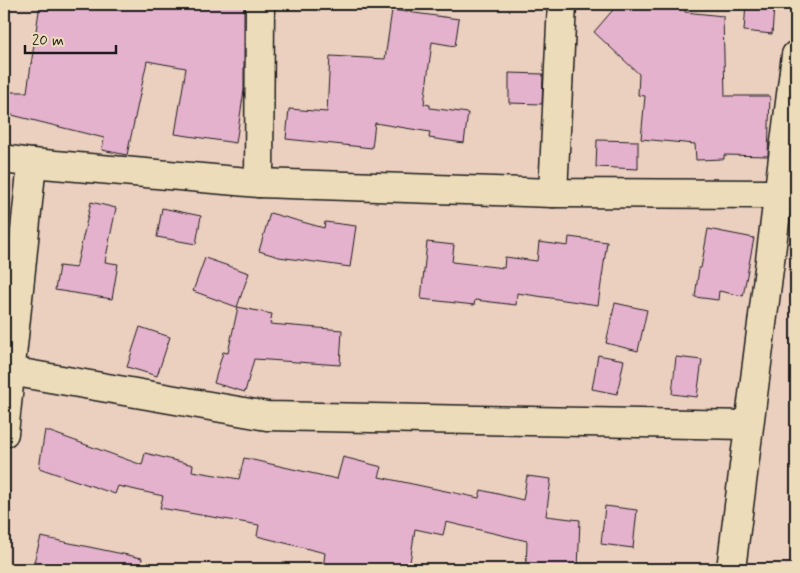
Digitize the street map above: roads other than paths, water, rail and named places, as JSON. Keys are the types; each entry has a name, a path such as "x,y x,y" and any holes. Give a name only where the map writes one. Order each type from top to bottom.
{"street":[{"path":"259,183 260,4"},
{"path":"552,193 562,4"},
{"path":"731,569 748,425 780,194 796,55"},
{"path":"4,159 259,183 552,193 780,194"},
{"path":"4,433 32,163"},
{"path":"10,371 266,416 748,425"}]}
